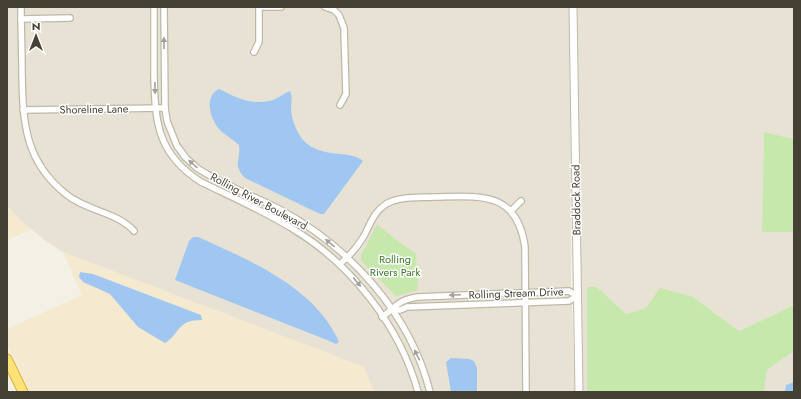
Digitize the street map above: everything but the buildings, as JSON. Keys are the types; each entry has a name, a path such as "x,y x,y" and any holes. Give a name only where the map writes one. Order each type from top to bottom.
{"highway":[{"path":"7,359 23,392"}],"street":[{"path":"21,7 23,110 27,139 32,153 55,185 68,196 84,206 126,222 134,231"},
{"name":"Rolling River Boulevard","path":"154,7 155,108 162,140 177,163 189,175 201,182 294,230 340,264 369,297 398,342 418,392"},
{"name":"Rolling River Boulevard","path":"164,7 165,108 170,133 177,146 186,158 197,168 300,221 320,235 347,258 377,289 393,310 420,361 430,392"},
{"path":"254,52 260,42 259,7 281,7"},
{"path":"325,7 334,10 339,15 344,28 346,94 340,105"},
{"name":"Braddock Road","path":"573,7 579,392"},
{"path":"21,19 70,18"},
{"name":"Shoreline Lane","path":"23,110 165,108"},
{"path":"340,264 347,258 362,239 371,220 378,210 385,204 400,199 480,196 494,200 511,211 523,232 526,392"},
{"path":"511,211 521,201"},
{"name":"Rolling Stream Drive","path":"382,317 393,310 397,303 417,297 569,291 577,296"},
{"name":"Rolling Stream Drive","path":"393,310 400,310 407,307 569,300 577,296"}],"shaded area":[{"path":"7,7 570,7 571,282 575,392 374,392 364,367 63,252 47,242 21,221 7,206"},
{"path":"576,7 794,7 794,139 764,132 762,232 794,232 794,305 739,331 693,297 626,314 597,287 587,287 587,392 582,392"},
{"path":"7,206 31,230 7,240"},
{"path":"63,252 364,367 374,392 30,392 7,345 7,329 82,295"},
{"path":"794,351 794,392 764,392 767,370"}],"green space":[{"path":"764,132 794,139 794,232 762,232"},
{"name":"Rolling Rivers Park","path":"377,225 416,254 418,290 396,296 361,261 361,255"},
{"path":"587,287 597,287 626,314 646,308 660,288 693,297 739,331 794,305 794,351 767,370 764,392 587,392"}],"water":[{"path":"219,89 251,102 265,102 273,100 290,91 292,97 291,109 293,121 303,140 310,146 319,150 351,155 363,161 324,214 320,214 245,178 238,165 239,145 222,132 214,122 212,116 210,109 211,98"},
{"path":"193,237 198,237 238,255 279,278 314,306 328,323 339,342 336,344 175,280 189,241"},
{"path":"80,272 93,274 201,315 202,320 188,322 183,325 165,343 138,327 110,294 83,282 79,277"},
{"path":"451,358 469,359 474,361 477,368 477,392 451,392 446,362"},
{"path":"794,382 794,392 785,392 786,385"}]}
